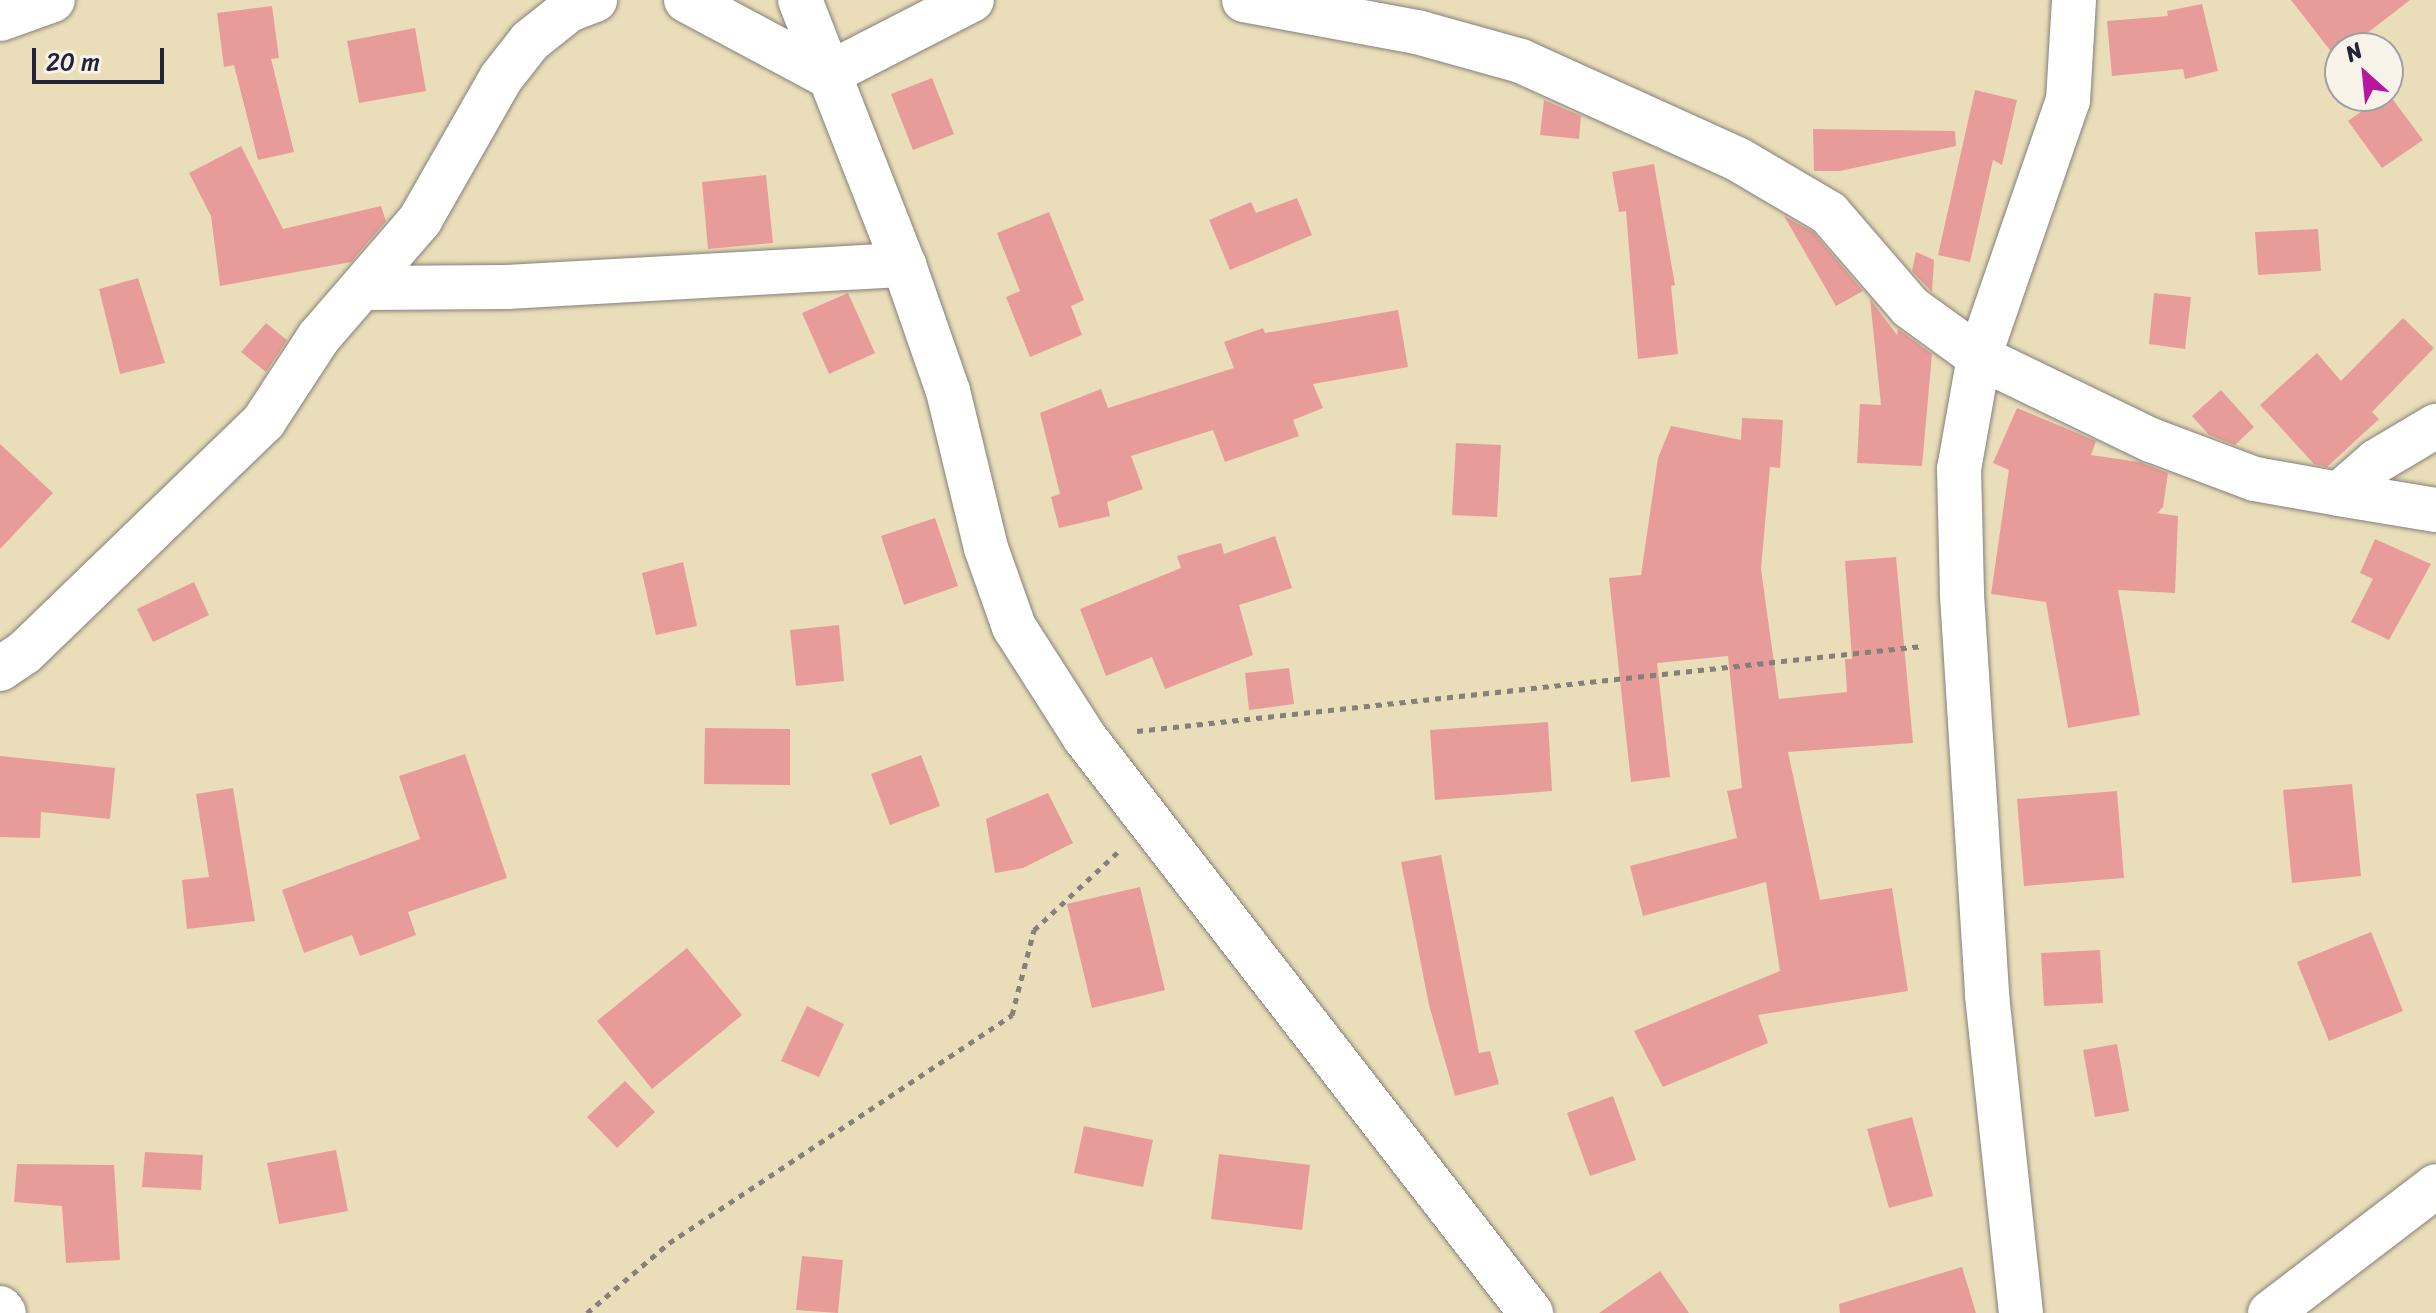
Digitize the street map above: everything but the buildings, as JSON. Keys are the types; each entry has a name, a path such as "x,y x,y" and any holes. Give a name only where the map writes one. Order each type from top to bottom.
{"street":[{"path":"0,19 53,0"},
{"path":"0,669 24,653 220,468 264,421 319,337 366,288 420,220 511,66 559,18 595,0"},
{"path":"686,0 826,75"},
{"path":"800,0 826,75 904,265 948,391 997,587 1041,675 1149,823 1531,1313"},
{"path":"826,75 972,0"},
{"path":"1244,0 1417,32 1521,61 1739,160 1829,213 1910,307 1979,357 2151,440 2255,479 2436,510"},
{"path":"2021,1313 1986,981 1959,469 1979,357 2068,100 2074,0"},
{"path":"366,288 507,287 904,265"},
{"path":"2339,494 2377,461 2436,426"},
{"path":"2270,1313 2436,1186"},
{"path":"0,1308 4,1313"}],"path":[{"path":"1085,738 1967,640"},
{"path":"587,1313 669,1243 1012,1015 1034,930 1149,823"}]}
